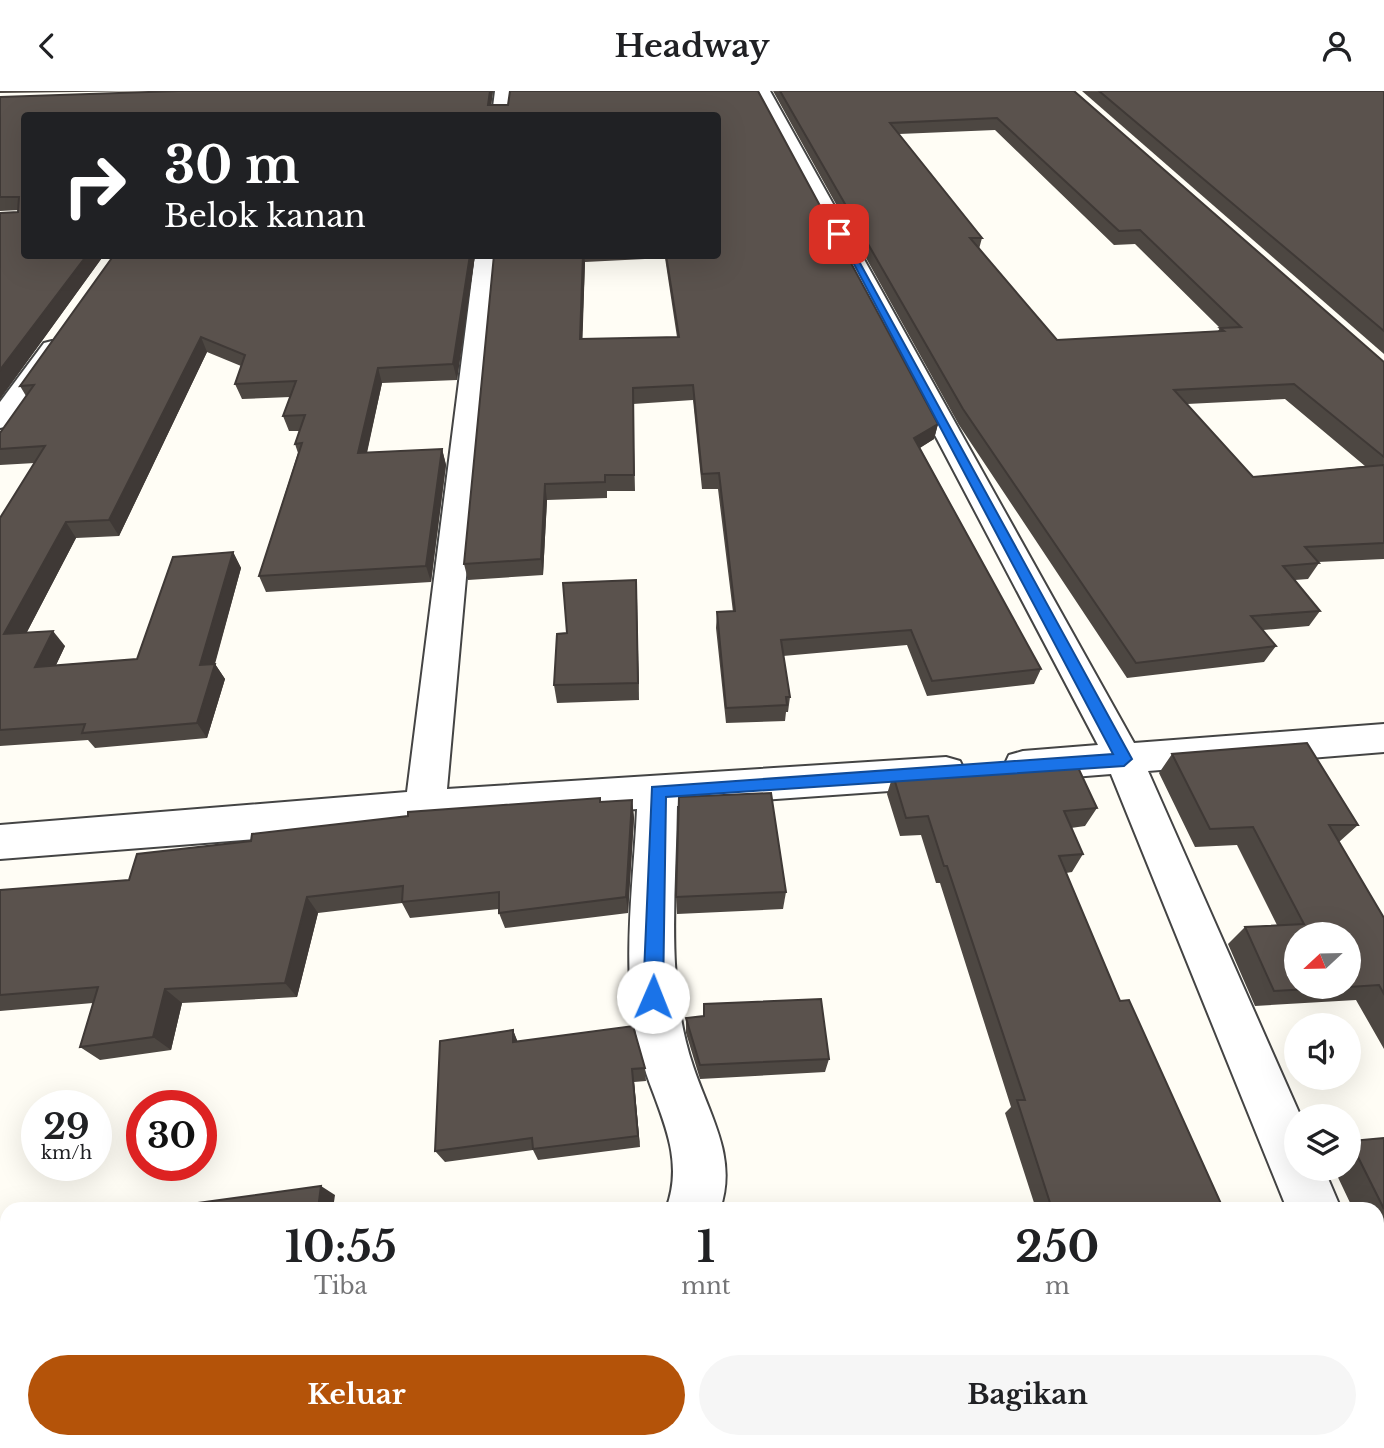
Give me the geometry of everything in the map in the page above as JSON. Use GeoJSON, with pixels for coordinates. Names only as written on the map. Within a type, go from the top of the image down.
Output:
{"type":"FeatureCollection","features":[{"type":"Feature","properties":{"kind":"street"},"geometry":{"type":"LineString","coordinates":[[500,112],[503,91]]}},
{"type":"Feature","properties":{"kind":"street"},"geometry":{"type":"LineString","coordinates":[[762,91],[1124,759],[1284,1138]]}},
{"type":"Feature","properties":{"kind":"street"},"geometry":{"type":"LineString","coordinates":[[425,807],[485,259]]}},
{"type":"Feature","properties":{"kind":"street"},"geometry":{"type":"LineString","coordinates":[[1,417],[65,330]]}},
{"type":"Feature","properties":{"kind":"street"},"geometry":{"type":"LineString","coordinates":[[0,842],[425,807],[1124,759],[1384,738]]}},
{"type":"Feature","properties":{"kind":"street"},"geometry":{"type":"LineString","coordinates":[[658,792],[653,997],[664,1054],[684,1103],[700,1156],[697,1202]]}},
{"type":"Feature","properties":{"kind":"street"},"geometry":{"type":"LineString","coordinates":[[1302,1181],[1311,1202]]}},
{"type":"Feature","properties":{"kind":"building"},"geometry":{"type":"Polygon","coordinates":[[[178,91],[490,91],[488,105],[508,105],[510,91],[758,91],[938,424],[914,438],[1041,669],[932,681],[911,630],[781,640],[790,697],[786,697],[787,705],[726,708],[717,612],[735,611],[719,473],[702,474],[693,385],[633,388],[634,475],[605,475],[605,482],[545,484],[541,559],[464,564],[494,259],[583,259],[580,339],[679,337],[667,259],[721,259],[721,112],[21,112],[21,259],[84,259],[0,370],[0,213],[18,212],[19,197],[0,197],[0,97],[178,91]]]}},
{"type":"Feature","properties":{"kind":"building"},"geometry":{"type":"Polygon","coordinates":[[[780,91],[1074,91],[1384,362],[1384,457],[1294,384],[1174,390],[1253,477],[1384,465],[1384,543],[1305,547],[1319,563],[1283,566],[1320,611],[1251,616],[1276,646],[1136,663],[963,409],[780,91]],[[997,118],[890,123],[982,238],[970,238],[1057,340],[1224,331],[1220,328],[1241,327],[1140,230],[1119,231],[997,118]]]}},
{"type":"Feature","properties":{"kind":"building"},"geometry":{"type":"Polygon","coordinates":[[[1099,91],[1384,91],[1384,331],[1099,91]]]}},
{"type":"Feature","properties":{"kind":"building"},"geometry":{"type":"Polygon","coordinates":[[[111,259],[469,259],[453,364],[378,368],[358,453],[442,449],[426,566],[259,576],[302,443],[295,444],[305,415],[283,416],[296,381],[235,384],[245,355],[201,337],[109,520],[66,522],[4,634],[53,631],[35,667],[137,659],[173,557],[233,552],[200,665],[215,664],[197,723],[82,733],[85,724],[0,730],[0,518],[45,446],[0,449],[0,433],[34,385],[20,386],[111,259]]]}},
{"type":"Feature","properties":{"kind":"building"},"geometry":{"type":"Polygon","coordinates":[[[636,580],[638,683],[554,685],[557,634],[567,633],[563,583],[636,580]]]}},
{"type":"Feature","properties":{"kind":"building"},"geometry":{"type":"Polygon","coordinates":[[[1307,743],[1358,825],[1329,825],[1384,918],[1384,994],[1379,985],[1362,986],[1362,922],[1303,922],[1253,827],[1210,829],[1172,754],[1307,743]]]}},
{"type":"Feature","properties":{"kind":"building"},"geometry":{"type":"Polygon","coordinates":[[[1075,761],[1097,808],[1064,811],[1083,854],[1059,856],[1120,1001],[1129,1000],[1220,1202],[1050,1202],[1017,1100],[1025,1100],[947,866],[944,866],[928,816],[906,818],[893,775],[1075,761]]]}},
{"type":"Feature","properties":{"kind":"building"},"geometry":{"type":"Polygon","coordinates":[[[771,793],[786,892],[676,897],[679,797],[771,793]]]}},
{"type":"Feature","properties":{"kind":"building"},"geometry":{"type":"Polygon","coordinates":[[[600,798],[600,802],[632,800],[626,897],[499,913],[499,892],[402,902],[403,886],[307,897],[285,983],[165,989],[153,1037],[80,1047],[98,987],[0,995],[0,890],[129,880],[137,854],[251,841],[252,834],[408,816],[408,812],[600,798]]]}},
{"type":"Feature","properties":{"kind":"building"},"geometry":{"type":"Polygon","coordinates":[[[1284,925],[1284,990],[1274,991],[1245,927],[1284,925]]]}},
{"type":"Feature","properties":{"kind":"building"},"geometry":{"type":"Polygon","coordinates":[[[821,999],[829,1059],[700,1065],[686,1018],[704,1016],[704,1004],[821,999]]]}},
{"type":"Feature","properties":{"kind":"building"},"geometry":{"type":"Polygon","coordinates":[[[633,1026],[645,1068],[632,1069],[638,1136],[533,1149],[532,1138],[435,1151],[440,1041],[513,1030],[513,1042],[633,1026]]]}},
{"type":"Feature","properties":{"kind":"building"},"geometry":{"type":"Polygon","coordinates":[[[1384,1138],[1384,1202],[1380,1202],[1361,1163],[1361,1140],[1384,1138]]]}},
{"type":"Feature","properties":{"kind":"building"},"geometry":{"type":"Polygon","coordinates":[[[321,1186],[319,1202],[205,1202],[321,1186]]]}},
{"type":"Feature","properties":{"kind":"route"},"geometry":{"type":"LineString","coordinates":[[653,997],[658,792],[1124,759],[839,234]]}}]}
